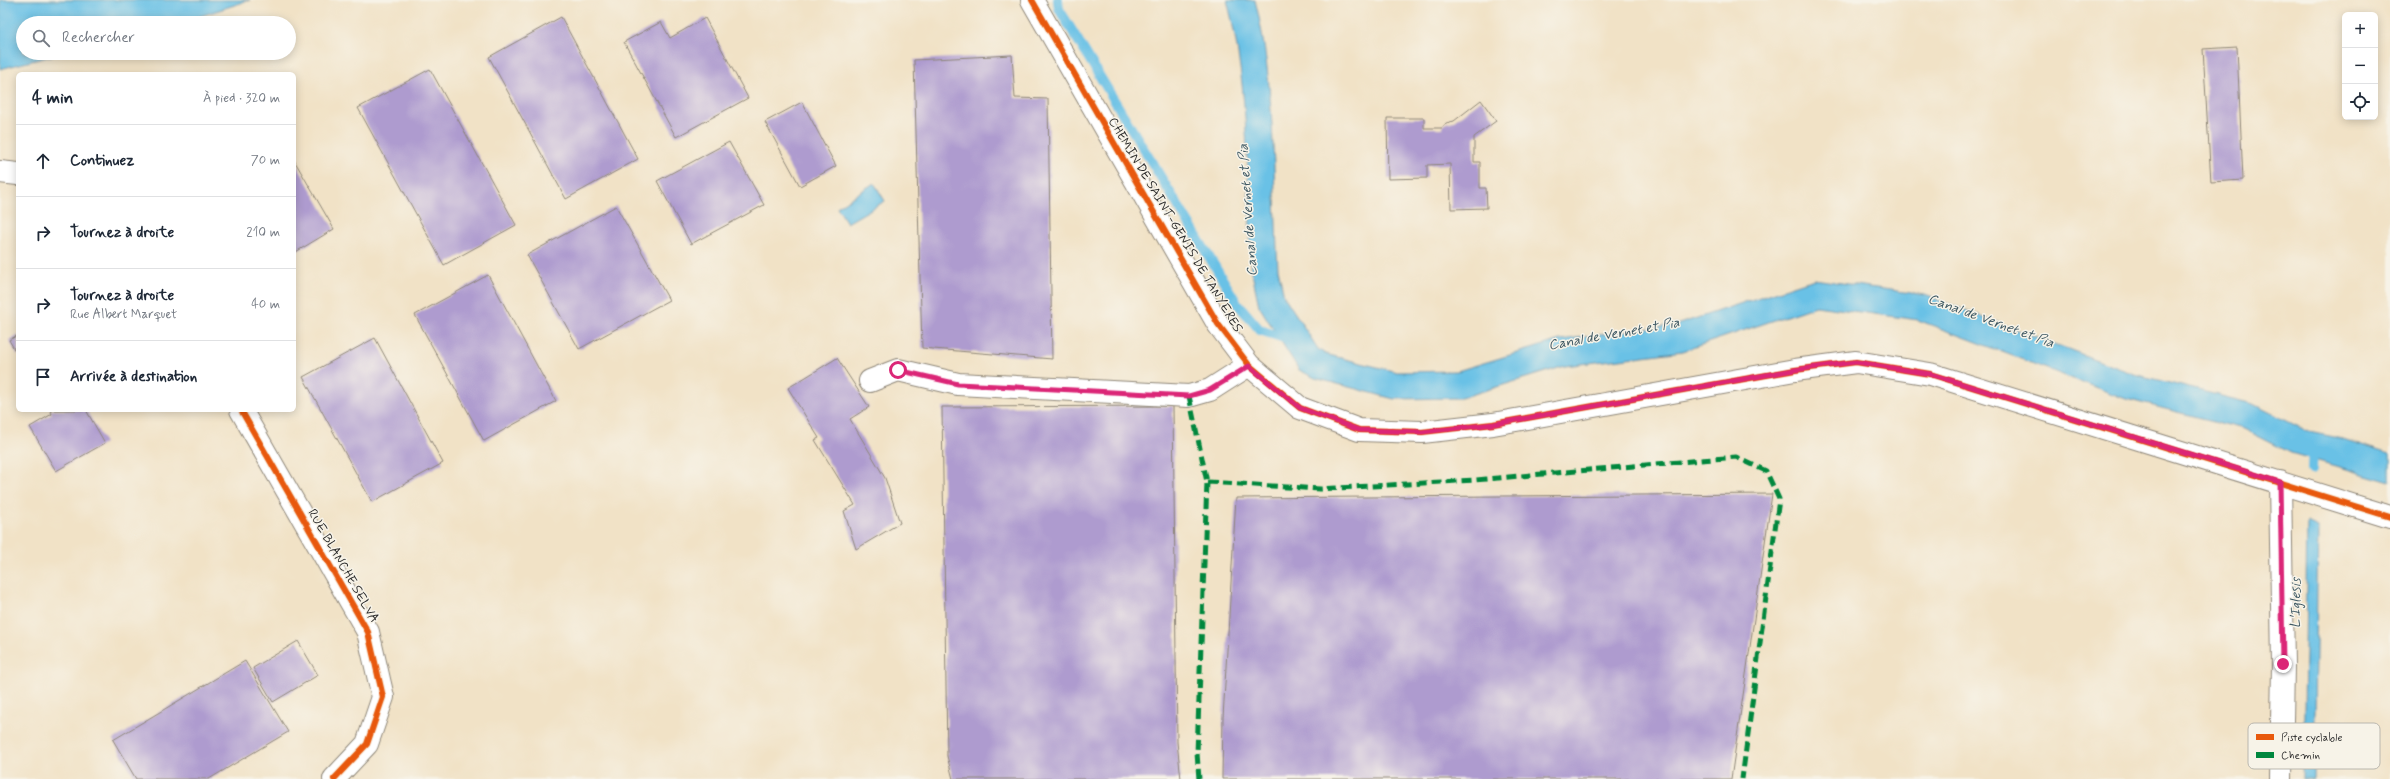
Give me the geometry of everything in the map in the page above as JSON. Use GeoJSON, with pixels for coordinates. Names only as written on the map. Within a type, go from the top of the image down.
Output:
{"type":"FeatureCollection","features":[{"type":"Feature","properties":{"kind":"street","name":"CHEMIN DE SAINT-GENIS DE TANYERES"},"geometry":{"type":"LineString","coordinates":[[1032,0],[1218,324],[1249,366],[1300,408],[1359,430],[1422,432],[1494,424],[1794,370],[1856,362],[1930,374],[2390,517]]}},
{"type":"Feature","properties":{"kind":"street"},"geometry":{"type":"LineString","coordinates":[[0,172],[16,174]]}},
{"type":"Feature","properties":{"kind":"street"},"geometry":{"type":"LineString","coordinates":[[870,381],[898,370],[958,384],[1189,396],[1210,390],[1249,366]]}},
{"type":"Feature","properties":{"kind":"street","name":"RUE BLANCHE SELVA"},"geometry":{"type":"LineString","coordinates":[[241,412],[368,632],[383,697],[367,744],[334,779]]}},
{"type":"Feature","properties":{"kind":"street"},"geometry":{"type":"LineString","coordinates":[[2280,482],[2283,664],[2282,723]]}},
{"type":"Feature","properties":{"kind":"street"},"geometry":{"type":"LineString","coordinates":[[2281,769],[2281,779]]}},
{"type":"Feature","properties":{"kind":"water"},"geometry":{"type":"Polygon","coordinates":[[[0,0],[250,0],[201,16],[16,16],[16,60],[35,60],[0,69],[0,0]]]}},
{"type":"Feature","properties":{"kind":"water","name":"Canal de Vernet et Pia"},"geometry":{"type":"Polygon","coordinates":[[[1227,0],[1255,0],[1267,65],[1270,99],[1278,269],[1284,296],[1318,349],[1325,354],[1397,372],[1457,371],[1560,340],[1676,325],[1814,279],[1925,295],[2134,374],[2253,404],[2309,432],[2343,439],[2390,454],[2390,482],[2291,453],[2244,429],[2126,399],[1918,320],[1816,306],[1683,351],[1565,366],[1461,398],[1394,399],[1315,378],[1299,370],[1259,306],[1252,273],[1244,101],[1240,67],[1227,0]]]}},
{"type":"Feature","properties":{"kind":"water"},"geometry":{"type":"Polygon","coordinates":[[[874,183],[885,201],[847,223],[837,207],[874,183]]]}},
{"type":"Feature","properties":{"kind":"water"},"geometry":{"type":"Polygon","coordinates":[[[2307,522],[2318,527],[2315,723],[2304,723],[2307,522]]]}},
{"type":"Feature","properties":{"kind":"water"},"geometry":{"type":"Polygon","coordinates":[[[2303,769],[2314,769],[2314,779],[2303,779],[2303,769]]]}},
{"type":"Feature","properties":{"kind":"building"},"geometry":{"type":"Polygon","coordinates":[[[561,17],[638,159],[566,199],[489,57],[561,17]]]}},
{"type":"Feature","properties":{"kind":"building"},"geometry":{"type":"Polygon","coordinates":[[[705,18],[748,98],[676,137],[624,42],[661,22],[670,38],[705,18]]]}},
{"type":"Feature","properties":{"kind":"building"},"geometry":{"type":"Polygon","coordinates":[[[2237,47],[2243,180],[2211,182],[2203,49],[2237,47]]]}},
{"type":"Feature","properties":{"kind":"building"},"geometry":{"type":"Polygon","coordinates":[[[1012,55],[1015,98],[1048,99],[1052,359],[922,348],[914,60],[1012,55]]]}},
{"type":"Feature","properties":{"kind":"building"},"geometry":{"type":"Polygon","coordinates":[[[430,69],[516,225],[444,265],[358,108],[430,69]]]}},
{"type":"Feature","properties":{"kind":"building"},"geometry":{"type":"Polygon","coordinates":[[[1481,100],[1496,121],[1474,137],[1474,162],[1480,162],[1480,188],[1486,188],[1487,208],[1451,209],[1450,164],[1427,165],[1427,178],[1388,179],[1387,118],[1424,118],[1424,128],[1442,128],[1446,123],[1454,121],[1481,100]]]}},
{"type":"Feature","properties":{"kind":"building"},"geometry":{"type":"Polygon","coordinates":[[[802,102],[836,166],[800,186],[765,122],[802,102]]]}},
{"type":"Feature","properties":{"kind":"building"},"geometry":{"type":"Polygon","coordinates":[[[729,142],[764,205],[691,244],[657,181],[729,142]]]}},
{"type":"Feature","properties":{"kind":"building"},"geometry":{"type":"Polygon","coordinates":[[[296,163],[334,229],[296,252],[296,163]]]}},
{"type":"Feature","properties":{"kind":"building"},"geometry":{"type":"Polygon","coordinates":[[[616,206],[669,300],[579,349],[527,255],[616,206]]]}},
{"type":"Feature","properties":{"kind":"building"},"geometry":{"type":"Polygon","coordinates":[[[488,275],[556,401],[484,441],[415,315],[488,275]]]}},
{"type":"Feature","properties":{"kind":"building"},"geometry":{"type":"Polygon","coordinates":[[[16,336],[16,352],[9,340],[16,336]]]}},
{"type":"Feature","properties":{"kind":"building"},"geometry":{"type":"Polygon","coordinates":[[[375,338],[443,463],[372,502],[303,377],[375,338]]]}},
{"type":"Feature","properties":{"kind":"building"},"geometry":{"type":"Polygon","coordinates":[[[837,358],[869,407],[850,419],[885,478],[900,523],[856,549],[844,511],[855,505],[815,440],[819,438],[788,388],[837,358]]]}},
{"type":"Feature","properties":{"kind":"building"},"geometry":{"type":"Polygon","coordinates":[[[1173,406],[1177,742],[1181,779],[953,779],[947,756],[942,407],[1173,406]]]}},
{"type":"Feature","properties":{"kind":"building"},"geometry":{"type":"Polygon","coordinates":[[[51,412],[87,412],[105,443],[56,471],[30,427],[52,414],[51,412]]]}},
{"type":"Feature","properties":{"kind":"building"},"geometry":{"type":"Polygon","coordinates":[[[1772,494],[1731,779],[1222,779],[1223,718],[1236,498],[1772,494]]]}},
{"type":"Feature","properties":{"kind":"building"},"geometry":{"type":"Polygon","coordinates":[[[298,641],[318,675],[273,702],[253,668],[298,641]]]}},
{"type":"Feature","properties":{"kind":"building"},"geometry":{"type":"Polygon","coordinates":[[[245,661],[288,732],[209,779],[136,779],[113,740],[245,661]]]}},
{"type":"Feature","properties":{"kind":"waterway"},"geometry":{"type":"LineString","coordinates":[[1058,0],[1059,9],[1237,303],[1260,330],[1290,340]]}},
{"type":"Feature","properties":{"kind":"waterway","name":"L'Iglesis"},"geometry":{"type":"LineString","coordinates":[[2312,470],[2313,447]]}},
{"type":"Feature","properties":{"kind":"marked path"},"geometry":{"type":"LineString","coordinates":[[1189,396],[1207,482],[1197,753],[1199,779]]}},
{"type":"Feature","properties":{"kind":"marked path"},"geometry":{"type":"LineString","coordinates":[[1207,482],[1320,489],[1475,480],[1736,457],[1766,471],[1779,499],[1742,779]]}},
{"type":"Feature","properties":{"kind":"cycle path"},"geometry":{"type":"LineString","coordinates":[[1032,0],[1218,324],[1249,365],[1300,408],[1359,430],[1422,432],[1493,424],[1795,370],[1856,362],[1930,374],[2390,517]]}},
{"type":"Feature","properties":{"kind":"cycle path"},"geometry":{"type":"LineString","coordinates":[[242,412],[368,632],[383,697],[367,744],[334,779]]}},
{"type":"Feature","properties":{"kind":"route"},"geometry":{"type":"LineString","coordinates":[[898,370],[958,384],[1189,396],[1210,390],[1249,366],[1300,408],[1359,430],[1422,432],[1494,424],[1794,370],[1856,362],[1930,374],[2280,482],[2283,664]]}}]}
